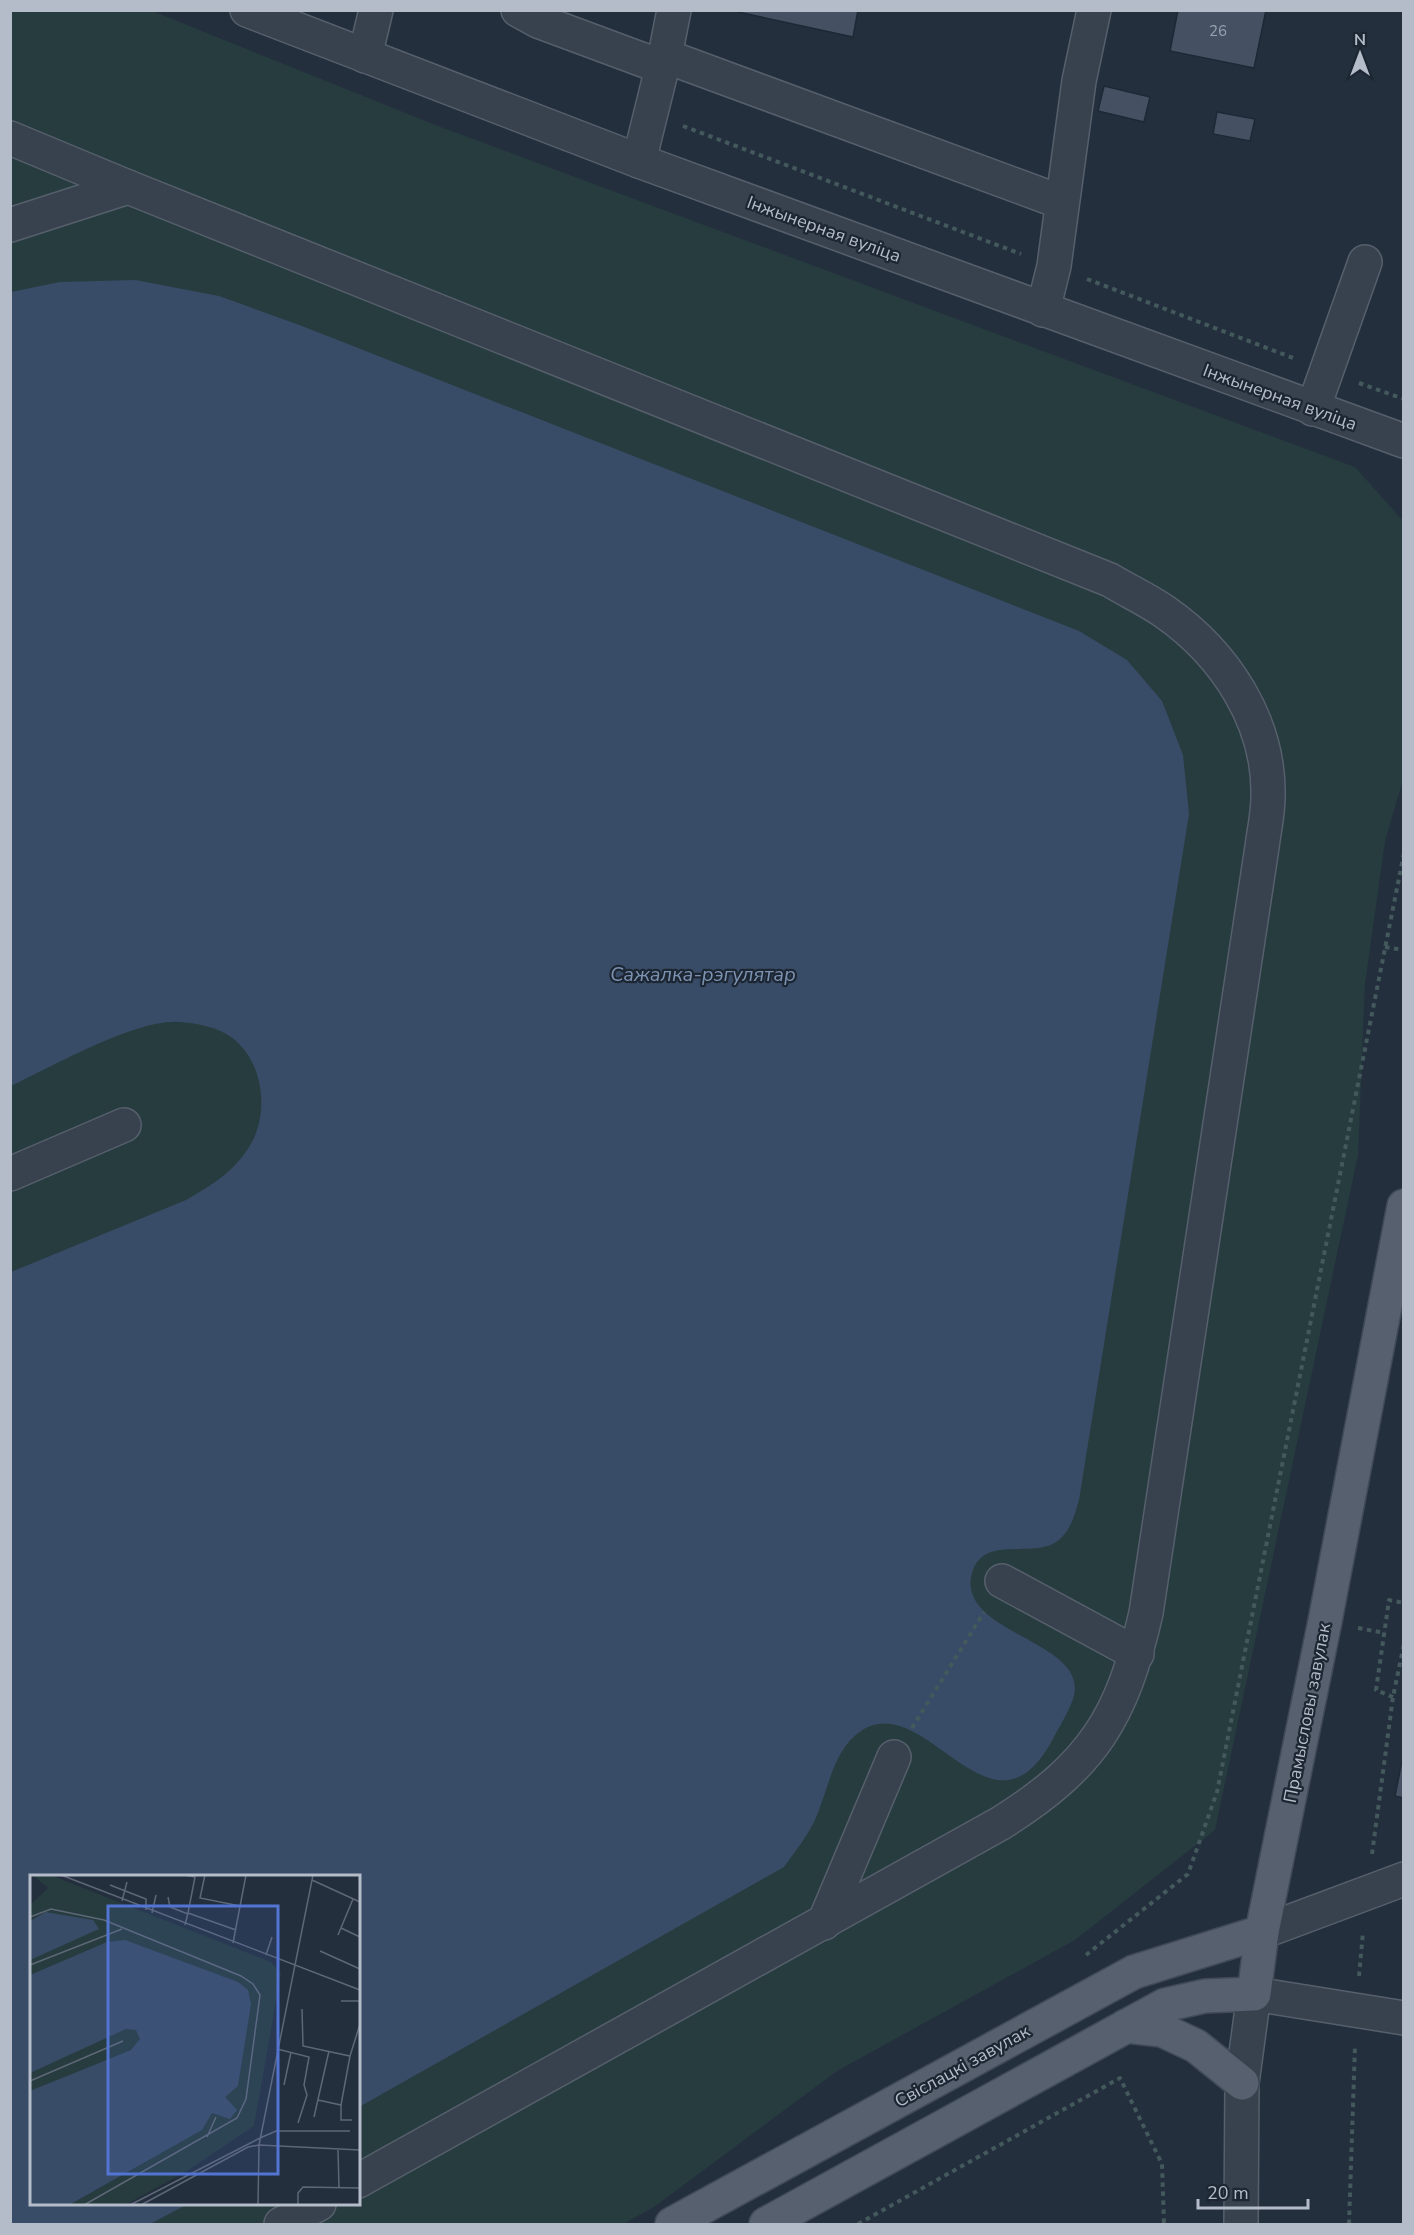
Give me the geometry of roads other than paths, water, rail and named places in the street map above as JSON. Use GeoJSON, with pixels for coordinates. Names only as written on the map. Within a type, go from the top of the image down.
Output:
{"type":"FeatureCollection","features":[{"type":"Feature","properties":{"kind":"main road","name":"Прамысловы завулак"},"geometry":{"type":"LineString","coordinates":[[1254,1994],[1262,1932],[1325,1621],[1404,1206]]}},
{"type":"Feature","properties":{"kind":"main road","name":"Свіслацкі завулак"},"geometry":{"type":"LineString","coordinates":[[672,2224],[1134,1972],[1262,1932]]}},
{"type":"Feature","properties":{"kind":"main road"},"geometry":{"type":"LineString","coordinates":[[766,2224],[1165,2005],[1205,1996],[1254,1994]]}},
{"type":"Feature","properties":{"kind":"main road"},"geometry":{"type":"LineString","coordinates":[[1126,2026],[1162,2030],[1196,2046],[1242,2083]]}},
{"type":"Feature","properties":{"kind":"street","name":"Інжынерная вуліца"},"geometry":{"type":"LineString","coordinates":[[247,10],[314,23],[365,56],[639,161],[1404,441]]}},
{"type":"Feature","properties":{"kind":"street"},"geometry":{"type":"LineString","coordinates":[[365,56],[376,10]]}},
{"type":"Feature","properties":{"kind":"street"},"geometry":{"type":"LineString","coordinates":[[639,161],[674,10]]}},
{"type":"Feature","properties":{"kind":"street"},"geometry":{"type":"LineString","coordinates":[[1043,310],[1054,266],[1079,81],[1094,10]]}},
{"type":"Feature","properties":{"kind":"street"},"geometry":{"type":"LineString","coordinates":[[530,14],[1061,202]]}},
{"type":"Feature","properties":{"kind":"street"},"geometry":{"type":"LineString","coordinates":[[10,138],[1110,580],[1165,612],[1208,648],[1242,692],[1261,744],[1268,796],[1266,816],[1146,1613],[1137,1654],[1122,1694],[1102,1732],[1075,1768],[1041,1798],[824,1923],[360,2180]]}},
{"type":"Feature","properties":{"kind":"street"},"geometry":{"type":"LineString","coordinates":[[10,225],[128,187]]}},
{"type":"Feature","properties":{"kind":"street"},"geometry":{"type":"LineString","coordinates":[[1313,409],[1365,261]]}},
{"type":"Feature","properties":{"kind":"street"},"geometry":{"type":"LineString","coordinates":[[10,1174],[124,1125]]}},
{"type":"Feature","properties":{"kind":"street"},"geometry":{"type":"LineString","coordinates":[[1002,1581],[1137,1654]]}},
{"type":"Feature","properties":{"kind":"street"},"geometry":{"type":"LineString","coordinates":[[824,1923],[894,1756]]}},
{"type":"Feature","properties":{"kind":"street"},"geometry":{"type":"LineString","coordinates":[[1262,1932],[1404,1879]]}},
{"type":"Feature","properties":{"kind":"street"},"geometry":{"type":"LineString","coordinates":[[1254,1994],[1404,2018]]}},
{"type":"Feature","properties":{"kind":"street","name":"Прамысловы завулак"},"geometry":{"type":"LineString","coordinates":[[1241,2224],[1242,2083],[1254,1994]]}},
{"type":"Feature","properties":{"kind":"street"},"geometry":{"type":"LineString","coordinates":[[281,2224],[317,2205]]}},
{"type":"Feature","properties":{"kind":"water","name":"Сажалка-рэгулятар"},"geometry":{"type":"Polygon","coordinates":[[[135,280],[219,296],[302,326],[1079,631],[1127,660],[1162,701],[1183,755],[1189,814],[1079,1500],[1068,1529],[1052,1544],[1040,1548],[1000,1550],[988,1553],[978,1560],[972,1573],[972,1594],[983,1611],[1001,1625],[1063,1663],[1073,1679],[1073,1699],[1069,1708],[1055,1735],[1032,1768],[1008,1780],[984,1776],[910,1730],[886,1724],[861,1731],[843,1749],[814,1822],[784,1867],[360,2106],[360,1875],[30,1875],[30,2205],[186,2205],[150,2224],[11,2224],[11,1272],[186,1200],[206,1188],[233,1168],[247,1150],[258,1127],[261,1099],[256,1071],[242,1046],[231,1037],[206,1026],[179,1022],[161,1023],[117,1036],[11,1086],[11,292],[60,282],[135,280]]]}}]}
